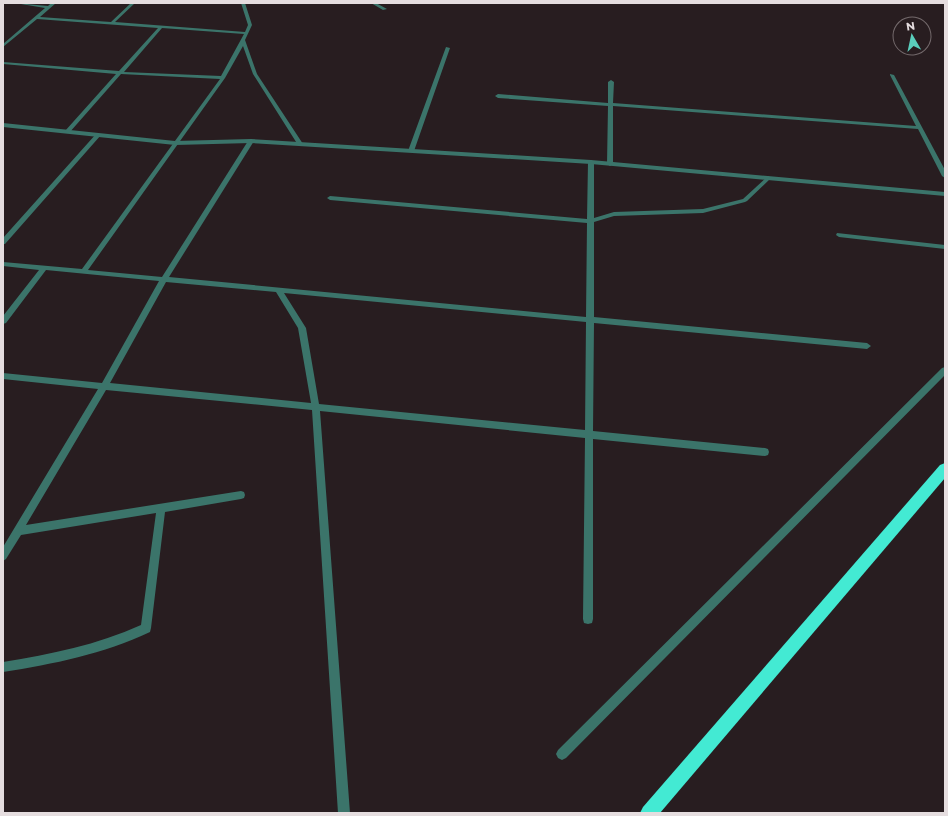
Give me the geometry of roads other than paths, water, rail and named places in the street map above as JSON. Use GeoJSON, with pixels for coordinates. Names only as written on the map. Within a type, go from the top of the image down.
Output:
{"type":"FeatureCollection","features":[{"type":"Feature","properties":{"kind":"highway"},"geometry":{"type":"LineString","coordinates":[[649,813],[945,469]]}},
{"type":"Feature","properties":{"kind":"street"},"geometry":{"type":"LineString","coordinates":[[17,3],[48,8]]}},
{"type":"Feature","properties":{"kind":"street"},"geometry":{"type":"LineString","coordinates":[[3,46],[54,3]]}},
{"type":"Feature","properties":{"kind":"street"},"geometry":{"type":"LineString","coordinates":[[112,23],[133,3]]}},
{"type":"Feature","properties":{"kind":"street"},"geometry":{"type":"LineString","coordinates":[[83,272],[175,142],[223,78],[247,33],[250,24],[243,3]]}},
{"type":"Feature","properties":{"kind":"street"},"geometry":{"type":"LineString","coordinates":[[373,3],[385,9]]}},
{"type":"Feature","properties":{"kind":"street"},"geometry":{"type":"LineString","coordinates":[[37,18],[247,33]]}},
{"type":"Feature","properties":{"kind":"street"},"geometry":{"type":"LineString","coordinates":[[68,132],[161,27]]}},
{"type":"Feature","properties":{"kind":"street"},"geometry":{"type":"LineString","coordinates":[[243,40],[255,74],[300,144]]}},
{"type":"Feature","properties":{"kind":"street"},"geometry":{"type":"LineString","coordinates":[[411,151],[448,48]]}},
{"type":"Feature","properties":{"kind":"street"},"geometry":{"type":"LineString","coordinates":[[3,63],[223,78]]}},
{"type":"Feature","properties":{"kind":"street"},"geometry":{"type":"LineString","coordinates":[[892,75],[945,176]]}},
{"type":"Feature","properties":{"kind":"street"},"geometry":{"type":"LineString","coordinates":[[610,164],[611,82]]}},
{"type":"Feature","properties":{"kind":"street"},"geometry":{"type":"LineString","coordinates":[[498,96],[920,128]]}},
{"type":"Feature","properties":{"kind":"street"},"geometry":{"type":"LineString","coordinates":[[3,125],[175,142],[251,141],[592,162],[945,194]]}},
{"type":"Feature","properties":{"kind":"street"},"geometry":{"type":"LineString","coordinates":[[3,242],[98,135]]}},
{"type":"Feature","properties":{"kind":"street"},"geometry":{"type":"LineString","coordinates":[[3,556],[104,386],[164,279],[251,141]]}},
{"type":"Feature","properties":{"kind":"street"},"geometry":{"type":"LineString","coordinates":[[588,619],[592,162]]}},
{"type":"Feature","properties":{"kind":"street"},"geometry":{"type":"LineString","coordinates":[[330,198],[591,221],[614,214],[703,210],[745,200],[768,178]]}},
{"type":"Feature","properties":{"kind":"street"},"geometry":{"type":"LineString","coordinates":[[839,235],[945,247]]}},
{"type":"Feature","properties":{"kind":"street"},"geometry":{"type":"LineString","coordinates":[[3,264],[867,346]]}},
{"type":"Feature","properties":{"kind":"street"},"geometry":{"type":"LineString","coordinates":[[3,321],[44,268]]}},
{"type":"Feature","properties":{"kind":"street"},"geometry":{"type":"LineString","coordinates":[[278,290],[302,328],[316,408],[344,813]]}},
{"type":"Feature","properties":{"kind":"street"},"geometry":{"type":"LineString","coordinates":[[562,754],[945,370]]}},
{"type":"Feature","properties":{"kind":"street"},"geometry":{"type":"LineString","coordinates":[[3,376],[765,452]]}},
{"type":"Feature","properties":{"kind":"street"},"geometry":{"type":"LineString","coordinates":[[18,531],[242,495]]}},
{"type":"Feature","properties":{"kind":"street"},"geometry":{"type":"LineString","coordinates":[[3,667],[63,658],[125,638],[146,628],[161,508]]}}]}
